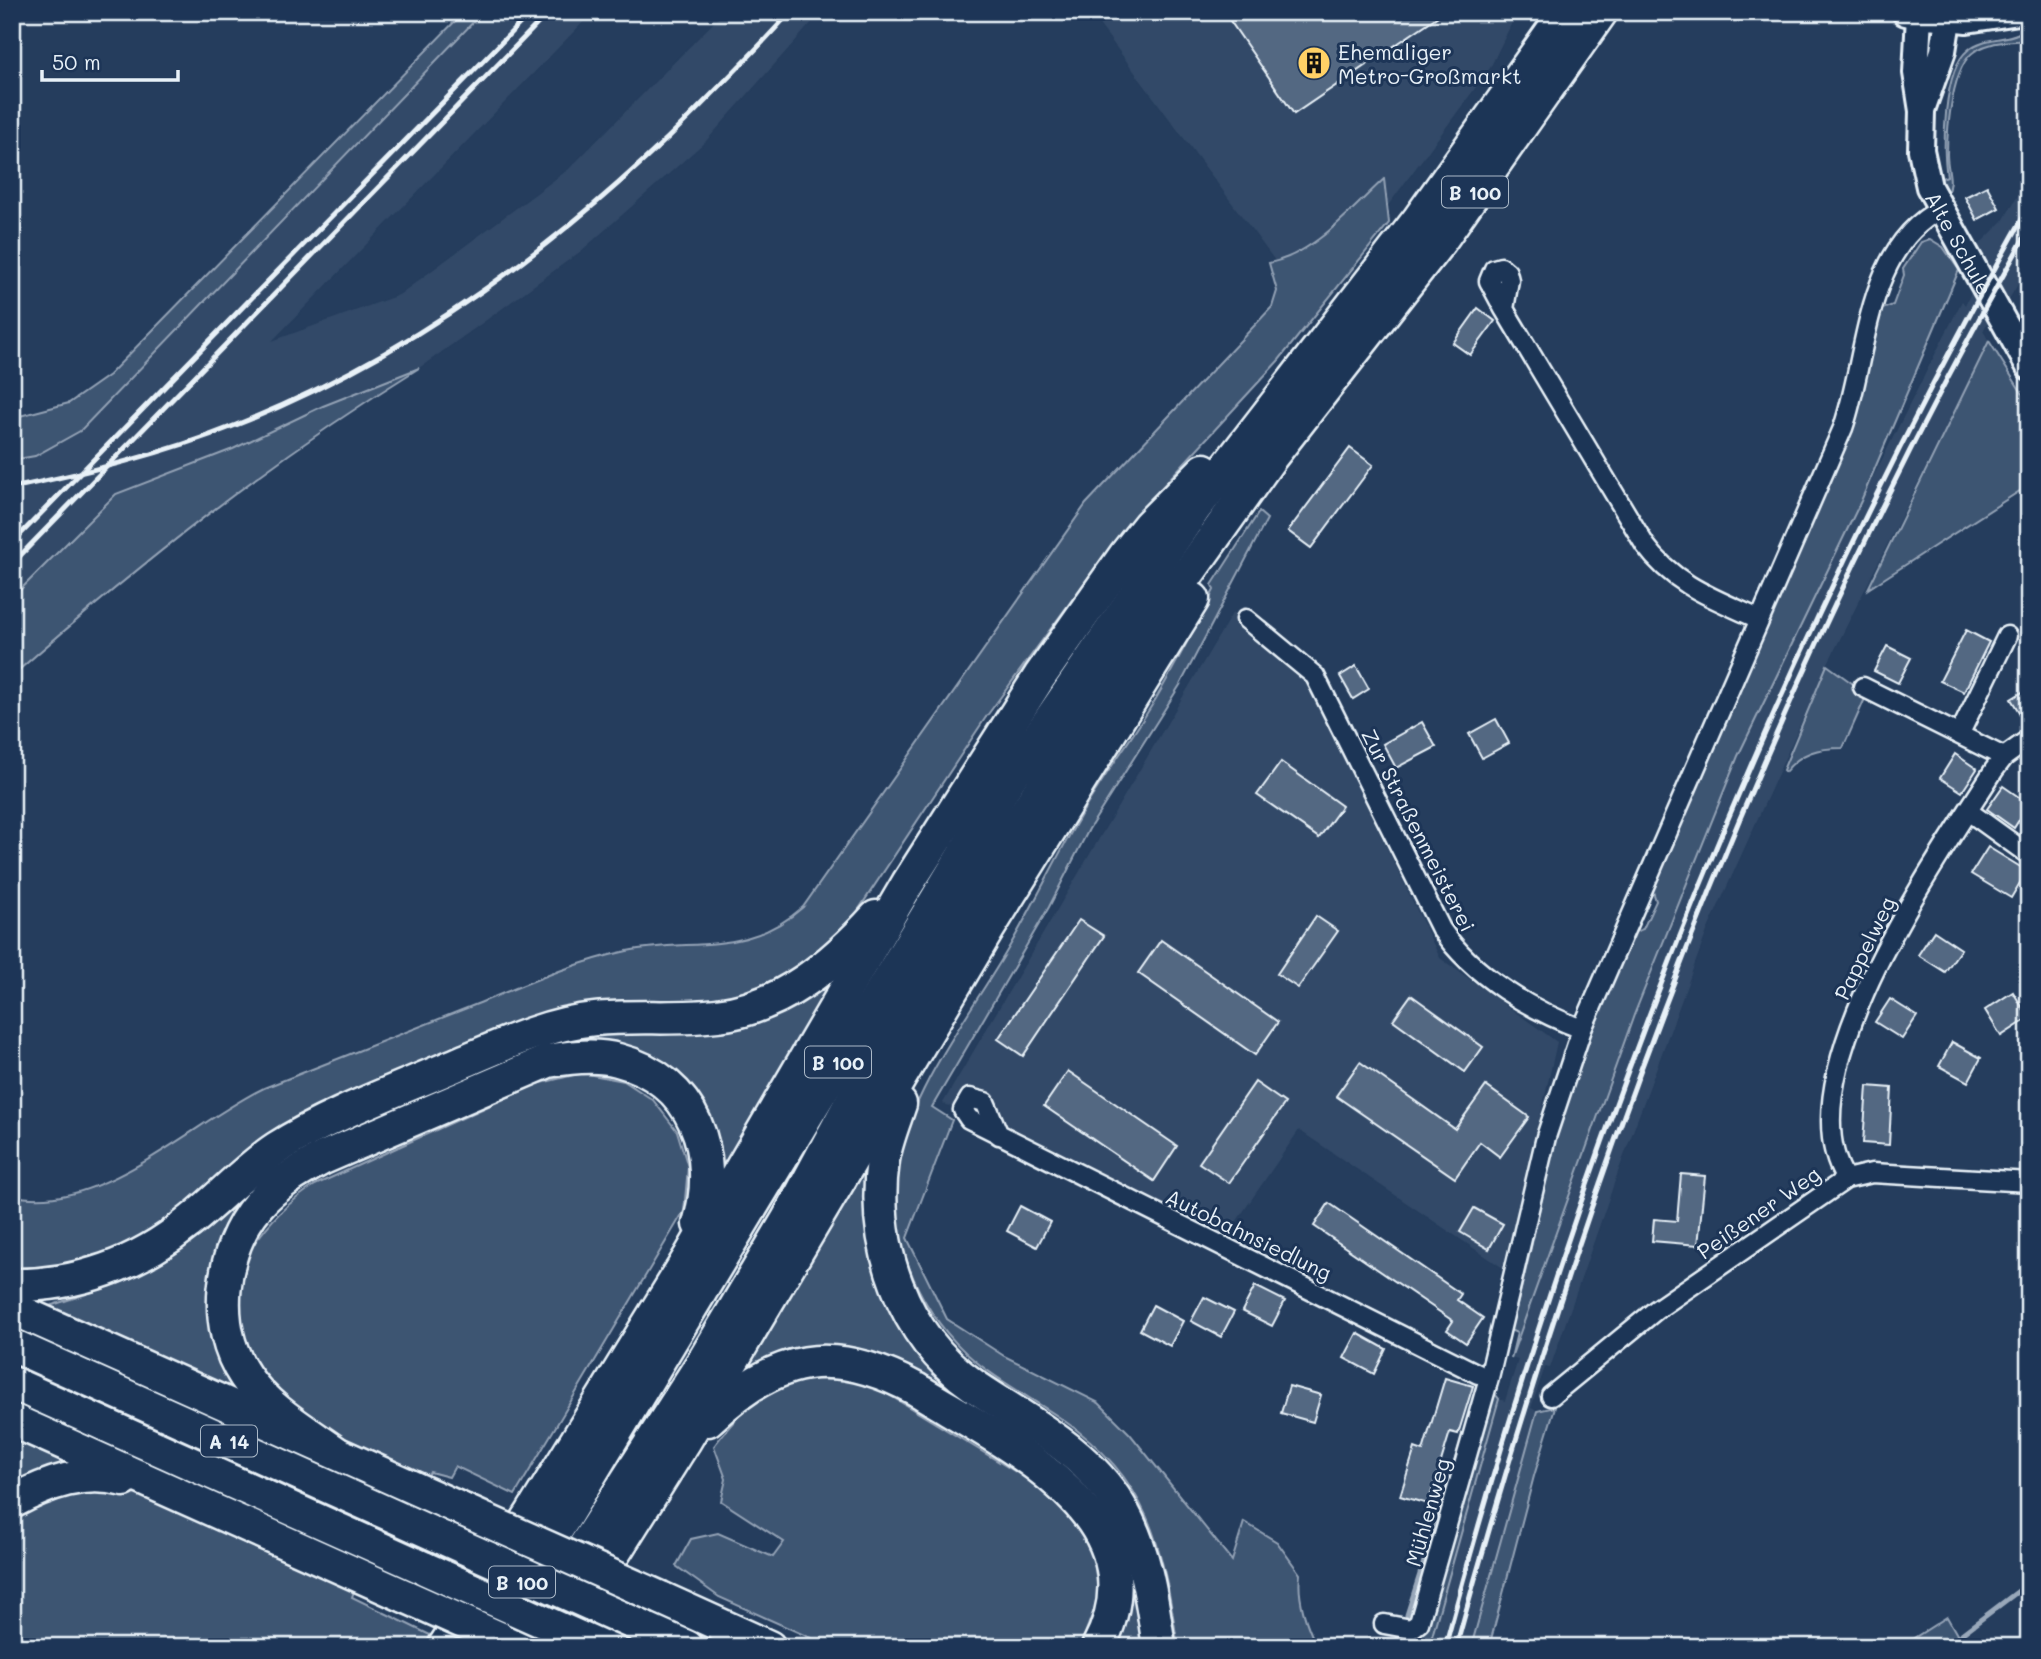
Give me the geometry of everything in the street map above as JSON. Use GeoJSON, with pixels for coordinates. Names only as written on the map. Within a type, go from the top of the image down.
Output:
{"type":"FeatureCollection","features":[{"type":"Feature","properties":{"kind":"highway","name":"B 100"},"geometry":{"type":"LineString","coordinates":[[481,1647],[571,1506],[1008,781],[1151,571],[1281,396],[1419,219],[1566,12]]}},
{"type":"Feature","properties":{"kind":"highway","name":"B 100"},"geometry":{"type":"LineString","coordinates":[[519,1647],[703,1362],[787,1221],[868,1070],[1036,795],[1116,674],[1271,457],[1440,241],[1601,12]]}},
{"type":"Feature","properties":{"kind":"highway"},"geometry":{"type":"LineString","coordinates":[[1578,46],[1612,12]]}},
{"type":"Feature","properties":{"kind":"highway"},"geometry":{"type":"LineString","coordinates":[[444,1647],[532,1513],[689,1258],[908,883],[1040,676],[1149,525],[1281,396]]}},
{"type":"Feature","properties":{"kind":"highway"},"geometry":{"type":"LineString","coordinates":[[555,1647],[684,1442],[988,929],[1237,528],[1271,457]]}},
{"type":"Feature","properties":{"kind":"highway"},"geometry":{"type":"LineString","coordinates":[[12,1285],[37,1286],[89,1277],[138,1256],[188,1224],[278,1148],[437,1073],[522,1038],[593,1019],[719,1015],[769,1000],[798,985],[828,964],[908,883]]}},
{"type":"Feature","properties":{"kind":"highway"},"geometry":{"type":"LineString","coordinates":[[918,1049],[883,1158],[882,1217],[892,1272],[900,1295],[925,1337],[949,1364],[971,1383],[1077,1456],[1119,1504],[1140,1551],[1159,1647]]}},
{"type":"Feature","properties":{"kind":"highway"},"geometry":{"type":"LineString","coordinates":[[335,1452],[268,1403],[244,1376],[230,1340],[224,1303],[228,1265],[245,1223],[277,1186],[323,1158],[548,1061],[574,1057],[617,1059],[636,1066],[667,1085],[688,1108],[700,1130],[708,1174],[702,1216],[689,1258]]}},
{"type":"Feature","properties":{"kind":"highway"},"geometry":{"type":"LineString","coordinates":[[12,1308],[769,1647]]}},
{"type":"Feature","properties":{"kind":"highway","name":"A 14"},"geometry":{"type":"LineString","coordinates":[[12,1345],[687,1647]]}},
{"type":"Feature","properties":{"kind":"highway"},"geometry":{"type":"LineString","coordinates":[[684,1442],[745,1387],[782,1368],[828,1361],[850,1363],[894,1377],[1045,1470],[1087,1510],[1103,1539],[1113,1576],[1109,1620],[1098,1647]]}},
{"type":"Feature","properties":{"kind":"highway","name":"A 14"},"geometry":{"type":"LineString","coordinates":[[12,1383],[600,1647]]}},
{"type":"Feature","properties":{"kind":"highway"},"geometry":{"type":"LineString","coordinates":[[12,1420],[519,1647]]}},
{"type":"Feature","properties":{"kind":"highway"},"geometry":{"type":"LineString","coordinates":[[12,1502],[57,1481],[107,1475],[175,1493]]}},
{"type":"Feature","properties":{"kind":"street"},"geometry":{"type":"LineString","coordinates":[[1922,111],[1916,74],[1913,14],[1948,20],[1987,18],[2019,12]]}},
{"type":"Feature","properties":{"kind":"street"},"geometry":{"type":"LineString","coordinates":[[1922,111],[1944,51],[1948,20]]}},
{"type":"Feature","properties":{"kind":"street","name":"Alte Schule"},"geometry":{"type":"LineString","coordinates":[[1922,111],[1921,150],[1924,175],[2029,367]]}},
{"type":"Feature","properties":{"kind":"street"},"geometry":{"type":"LineString","coordinates":[[1484,1376],[1546,1137],[1582,1028],[1843,428],[1852,402],[1871,310],[1882,279],[1912,229],[1941,209]]}},
{"type":"Feature","properties":{"kind":"street"},"geometry":{"type":"LineString","coordinates":[[1504,309],[1658,564],[1692,589],[1759,619]]}},
{"type":"Feature","properties":{"kind":"street","name":"Zur Straßenmeisterei"},"geometry":{"type":"LineString","coordinates":[[1247,619],[1315,676],[1441,929],[1454,948],[1470,963],[1528,1004],[1582,1028]]}},
{"type":"Feature","properties":{"kind":"street"},"geometry":{"type":"LineString","coordinates":[[1960,733],[2007,636]]}},
{"type":"Feature","properties":{"kind":"street"},"geometry":{"type":"LineString","coordinates":[[1863,687],[1960,733],[2004,758]]}},
{"type":"Feature","properties":{"kind":"street","name":"Pappelweg"},"geometry":{"type":"LineString","coordinates":[[1846,1179],[1833,1153],[1832,1136],[1837,1075],[1845,1042],[1892,936],[1968,811],[2004,758],[2029,739]]}},
{"type":"Feature","properties":{"kind":"street"},"geometry":{"type":"LineString","coordinates":[[1968,811],[2029,855]]}},
{"type":"Feature","properties":{"kind":"street","name":"Autobahnsiedlung"},"geometry":{"type":"LineString","coordinates":[[999,1135],[1484,1376]]}},
{"type":"Feature","properties":{"kind":"street","name":"Peißener Weg"},"geometry":{"type":"LineString","coordinates":[[1551,1395],[1656,1310],[1846,1179],[1872,1173],[2029,1182]]}},
{"type":"Feature","properties":{"kind":"street","name":"Mühlenweg"},"geometry":{"type":"LineString","coordinates":[[1384,1625],[1411,1629],[1419,1623],[1484,1376]]}},
{"type":"Feature","properties":{"kind":"shaded area"},"geometry":{"type":"Polygon","coordinates":[[[464,12],[483,12],[80,431],[35,456],[12,460],[12,418],[69,403],[109,375],[464,12]]]}},
{"type":"Feature","properties":{"kind":"shaded area"},"geometry":{"type":"Polygon","coordinates":[[[483,12],[593,12],[272,341],[399,295],[569,169],[724,12],[821,12],[706,141],[581,251],[489,318],[419,368],[323,406],[233,449],[116,494],[12,598],[12,460],[35,456],[80,431],[483,12]]]}},
{"type":"Feature","properties":{"kind":"shaded area"},"geometry":{"type":"Polygon","coordinates":[[[1090,12],[1517,12],[1490,68],[1311,309],[1090,12]]]}},
{"type":"Feature","properties":{"kind":"shaded area"},"geometry":{"type":"Polygon","coordinates":[[[2019,33],[2029,33],[2029,41],[2001,42],[1981,48],[1967,58],[1961,69],[1952,98],[1948,129],[1950,180],[1946,196],[1939,179],[1947,176],[1946,110],[1953,74],[1960,60],[1974,46],[2019,33]]]}},
{"type":"Feature","properties":{"kind":"shaded area"},"geometry":{"type":"Polygon","coordinates":[[[2029,177],[2029,266],[2009,299],[2003,292],[1983,331],[1989,341],[1827,665],[1707,931],[1618,1172],[1550,1368],[1545,1367],[1531,1408],[1537,1411],[1471,1647],[1429,1647],[1499,1399],[1505,1401],[1518,1360],[1511,1358],[1634,1015],[1738,756],[1861,501],[1962,301],[1965,305],[1986,262],[1977,247],[2003,221],[2029,177]]]}},
{"type":"Feature","properties":{"kind":"shaded area"},"geometry":{"type":"Polygon","coordinates":[[[1384,179],[1389,223],[1279,360],[1127,525],[986,717],[849,924],[813,961],[764,989],[390,1085],[130,1252],[12,1278],[12,1195],[44,1198],[77,1192],[110,1180],[264,1088],[551,974],[627,951],[740,939],[782,923],[803,907],[1086,504],[1272,307],[1277,291],[1269,263],[1286,258],[1317,240],[1384,179]]]}},
{"type":"Feature","properties":{"kind":"shaded area"},"geometry":{"type":"Polygon","coordinates":[[[1930,239],[1943,247],[1959,270],[1861,501],[1738,756],[1634,1015],[1511,1358],[1517,1333],[1510,1330],[1564,1107],[1579,1063],[1632,933],[1643,929],[1656,901],[1652,888],[1854,417],[1880,310],[1893,305],[1904,275],[1903,269],[1921,242],[1930,239]]]}},
{"type":"Feature","properties":{"kind":"shaded area"},"geometry":{"type":"Polygon","coordinates":[[[1989,341],[2029,404],[2029,485],[1868,589],[1989,341]]]}},
{"type":"Feature","properties":{"kind":"shaded area"},"geometry":{"type":"Polygon","coordinates":[[[419,368],[312,438],[209,513],[12,676],[12,598],[116,494],[233,449],[323,406],[419,368]]]}},
{"type":"Feature","properties":{"kind":"shaded area"},"geometry":{"type":"Polygon","coordinates":[[[1259,512],[1267,519],[1180,685],[1089,829],[1049,907],[932,1107],[952,1120],[907,1238],[947,1319],[1004,1356],[1099,1403],[1130,1434],[1232,1561],[1244,1522],[1277,1542],[1300,1574],[1303,1612],[1317,1647],[1178,1647],[1157,1545],[1147,1517],[1132,1490],[1114,1465],[1090,1440],[988,1371],[948,1334],[932,1312],[908,1265],[897,1213],[896,1186],[906,1133],[916,1106],[943,1053],[1015,938],[1086,806],[1158,695],[1214,590],[1212,585],[1259,512]]]}},
{"type":"Feature","properties":{"kind":"shaded area"},"geometry":{"type":"Polygon","coordinates":[[[1233,612],[1300,668],[1440,958],[1557,1042],[1506,1270],[1299,1130],[1223,1241],[943,1103],[1233,612]]]}},
{"type":"Feature","properties":{"kind":"shaded area"},"geometry":{"type":"Polygon","coordinates":[[[1827,665],[1867,694],[1843,748],[1811,753],[1797,760],[1785,772],[1783,770],[1827,665]]]}},
{"type":"Feature","properties":{"kind":"shaded area"},"geometry":{"type":"Polygon","coordinates":[[[843,965],[716,1196],[713,1157],[614,1052],[334,1146],[230,1234],[250,1401],[40,1309],[120,1283],[179,1251],[252,1182],[315,1140],[499,1060],[574,1035],[681,1029],[843,965]]]}},
{"type":"Feature","properties":{"kind":"shaded area"},"geometry":{"type":"Polygon","coordinates":[[[582,1073],[624,1081],[653,1100],[677,1131],[688,1167],[684,1211],[515,1495],[455,1466],[449,1477],[430,1472],[427,1478],[330,1435],[292,1413],[236,1340],[241,1247],[251,1248],[280,1213],[315,1185],[537,1084],[582,1073]]]}},
{"type":"Feature","properties":{"kind":"shaded area"},"geometry":{"type":"Polygon","coordinates":[[[869,1155],[879,1276],[1062,1457],[1119,1527],[1149,1647],[1108,1647],[1111,1540],[876,1361],[737,1383],[869,1155]]]}},
{"type":"Feature","properties":{"kind":"shaded area"},"geometry":{"type":"Polygon","coordinates":[[[12,1357],[439,1548],[431,1560],[12,1372],[12,1357]]]}},
{"type":"Feature","properties":{"kind":"shaded area"},"geometry":{"type":"Polygon","coordinates":[[[803,1379],[846,1380],[879,1389],[1039,1486],[1065,1508],[1092,1549],[1099,1596],[1080,1647],[831,1647],[719,1597],[676,1566],[691,1539],[718,1533],[773,1557],[784,1542],[721,1501],[726,1479],[714,1446],[752,1404],[773,1391],[803,1379]]]}},
{"type":"Feature","properties":{"kind":"shaded area"},"geometry":{"type":"Polygon","coordinates":[[[1496,1395],[1499,1399],[1429,1647],[1394,1647],[1397,1637],[1417,1637],[1489,1399],[1496,1395]]]}},
{"type":"Feature","properties":{"kind":"shaded area"},"geometry":{"type":"Polygon","coordinates":[[[1555,1407],[1489,1647],[1471,1647],[1537,1411],[1555,1407]]]}},
{"type":"Feature","properties":{"kind":"shaded area"},"geometry":{"type":"Polygon","coordinates":[[[12,1432],[79,1462],[12,1494],[12,1432]]]}},
{"type":"Feature","properties":{"kind":"shaded area"},"geometry":{"type":"Polygon","coordinates":[[[65,1488],[127,1491],[148,1498],[354,1591],[352,1597],[434,1637],[427,1647],[12,1647],[12,1512],[65,1488]]]}},
{"type":"Feature","properties":{"kind":"shaded area"},"geometry":{"type":"Polygon","coordinates":[[[1947,1617],[1964,1647],[1900,1647],[1947,1617]]]}},
{"type":"Feature","properties":{"kind":"building","name":"Ehemaliger Metro-Großmarkt"},"geometry":{"type":"Polygon","coordinates":[[[1224,12],[1444,12],[1294,114],[1224,12]]]}},
{"type":"Feature","properties":{"kind":"building"},"geometry":{"type":"Polygon","coordinates":[[[1987,186],[1999,208],[1977,220],[1965,197],[1987,186]]]}},
{"type":"Feature","properties":{"kind":"building"},"geometry":{"type":"Polygon","coordinates":[[[1478,308],[1495,321],[1470,355],[1453,343],[1478,308]]]}},
{"type":"Feature","properties":{"kind":"building"},"geometry":{"type":"Polygon","coordinates":[[[1350,448],[1373,465],[1311,548],[1288,531],[1350,448]]]}},
{"type":"Feature","properties":{"kind":"building"},"geometry":{"type":"Polygon","coordinates":[[[1966,630],[1989,642],[1964,692],[1940,681],[1966,630]]]}},
{"type":"Feature","properties":{"kind":"building"},"geometry":{"type":"Polygon","coordinates":[[[1887,646],[1911,658],[1898,683],[1874,671],[1887,646]]]}},
{"type":"Feature","properties":{"kind":"building"},"geometry":{"type":"Polygon","coordinates":[[[1356,666],[1369,689],[1353,699],[1340,676],[1356,666]]]}},
{"type":"Feature","properties":{"kind":"building"},"geometry":{"type":"Polygon","coordinates":[[[2029,688],[2029,728],[2011,699],[2029,688]]]}},
{"type":"Feature","properties":{"kind":"building"},"geometry":{"type":"Polygon","coordinates":[[[1496,719],[1509,743],[1482,758],[1469,734],[1496,719]]]}},
{"type":"Feature","properties":{"kind":"building"},"geometry":{"type":"Polygon","coordinates":[[[1422,722],[1436,747],[1396,768],[1383,744],[1422,722]]]}},
{"type":"Feature","properties":{"kind":"building"},"geometry":{"type":"Polygon","coordinates":[[[1955,754],[1977,769],[1962,792],[1940,778],[1955,754]]]}},
{"type":"Feature","properties":{"kind":"building"},"geometry":{"type":"Polygon","coordinates":[[[1281,762],[1342,806],[1319,838],[1257,795],[1281,762]]]}},
{"type":"Feature","properties":{"kind":"building"},"geometry":{"type":"Polygon","coordinates":[[[2003,786],[2029,804],[2014,828],[1987,809],[2003,786]]]}},
{"type":"Feature","properties":{"kind":"building"},"geometry":{"type":"Polygon","coordinates":[[[1988,847],[2027,871],[2011,898],[1971,874],[1988,847]]]}},
{"type":"Feature","properties":{"kind":"building"},"geometry":{"type":"Polygon","coordinates":[[[1316,916],[1338,931],[1298,988],[1277,974],[1316,916]]]}},
{"type":"Feature","properties":{"kind":"building"},"geometry":{"type":"Polygon","coordinates":[[[1079,920],[1104,936],[1023,1056],[998,1039],[1079,920]]]}},
{"type":"Feature","properties":{"kind":"building"},"geometry":{"type":"Polygon","coordinates":[[[1934,931],[1961,949],[1945,972],[1918,955],[1934,931]]]}},
{"type":"Feature","properties":{"kind":"building"},"geometry":{"type":"Polygon","coordinates":[[[1161,940],[1278,1022],[1255,1055],[1138,973],[1161,940]]]}},
{"type":"Feature","properties":{"kind":"building"},"geometry":{"type":"Polygon","coordinates":[[[2013,992],[2029,1018],[2001,1036],[1985,1010],[2013,992]]]}},
{"type":"Feature","properties":{"kind":"building"},"geometry":{"type":"Polygon","coordinates":[[[1411,995],[1483,1047],[1465,1072],[1393,1020],[1411,995]]]}},
{"type":"Feature","properties":{"kind":"building"},"geometry":{"type":"Polygon","coordinates":[[[1890,999],[1917,1016],[1902,1039],[1875,1022],[1890,999]]]}},
{"type":"Feature","properties":{"kind":"building"},"geometry":{"type":"Polygon","coordinates":[[[1952,1042],[1981,1058],[1968,1082],[1939,1066],[1952,1042]]]}},
{"type":"Feature","properties":{"kind":"building"},"geometry":{"type":"Polygon","coordinates":[[[1360,1062],[1455,1129],[1486,1086],[1529,1117],[1500,1157],[1480,1142],[1455,1178],[1336,1096],[1360,1062]]]}},
{"type":"Feature","properties":{"kind":"building"},"geometry":{"type":"Polygon","coordinates":[[[1068,1071],[1177,1146],[1154,1181],[1044,1106],[1068,1071]]]}},
{"type":"Feature","properties":{"kind":"building"},"geometry":{"type":"Polygon","coordinates":[[[1255,1082],[1285,1103],[1229,1183],[1199,1163],[1255,1082]]]}},
{"type":"Feature","properties":{"kind":"building"},"geometry":{"type":"Polygon","coordinates":[[[1867,1086],[1892,1088],[1889,1145],[1863,1143],[1867,1086]]]}},
{"type":"Feature","properties":{"kind":"building"},"geometry":{"type":"Polygon","coordinates":[[[1681,1174],[1705,1176],[1698,1245],[1652,1241],[1654,1219],[1677,1221],[1681,1174]]]}},
{"type":"Feature","properties":{"kind":"building"},"geometry":{"type":"Polygon","coordinates":[[[1329,1203],[1461,1294],[1457,1300],[1483,1318],[1466,1343],[1447,1330],[1453,1321],[1314,1226],[1329,1203]]]}},
{"type":"Feature","properties":{"kind":"building"},"geometry":{"type":"Polygon","coordinates":[[[1020,1206],[1050,1222],[1037,1247],[1007,1231],[1020,1206]]]}},
{"type":"Feature","properties":{"kind":"building"},"geometry":{"type":"Polygon","coordinates":[[[1474,1208],[1503,1224],[1489,1249],[1460,1232],[1474,1208]]]}},
{"type":"Feature","properties":{"kind":"building"},"geometry":{"type":"Polygon","coordinates":[[[1255,1286],[1285,1301],[1272,1326],[1242,1311],[1255,1286]]]}},
{"type":"Feature","properties":{"kind":"building"},"geometry":{"type":"Polygon","coordinates":[[[1204,1297],[1234,1312],[1221,1337],[1191,1321],[1204,1297]]]}},
{"type":"Feature","properties":{"kind":"building"},"geometry":{"type":"Polygon","coordinates":[[[1153,1305],[1183,1321],[1170,1346],[1140,1330],[1153,1305]]]}},
{"type":"Feature","properties":{"kind":"building"},"geometry":{"type":"Polygon","coordinates":[[[1357,1333],[1386,1349],[1374,1374],[1344,1358],[1357,1333]]]}},
{"type":"Feature","properties":{"kind":"building"},"geometry":{"type":"Polygon","coordinates":[[[1445,1378],[1473,1386],[1458,1434],[1450,1432],[1428,1504],[1400,1496],[1415,1448],[1423,1451],[1445,1378]]]}},
{"type":"Feature","properties":{"kind":"building"},"geometry":{"type":"Polygon","coordinates":[[[1289,1386],[1321,1395],[1313,1422],[1281,1413],[1289,1386]]]}},
{"type":"Feature","properties":{"kind":"waterway"},"geometry":{"type":"LineString","coordinates":[[1407,1615],[1462,1442]]}},
{"type":"Feature","properties":{"kind":"waterway"},"geometry":{"type":"LineString","coordinates":[[1951,1642],[2029,1583]]}},
{"type":"Feature","properties":{"kind":"railway"},"geometry":{"type":"LineString","coordinates":[[12,543],[531,12]]}},
{"type":"Feature","properties":{"kind":"railway"},"geometry":{"type":"LineString","coordinates":[[12,564],[549,12]]}},
{"type":"Feature","properties":{"kind":"railway"},"geometry":{"type":"LineString","coordinates":[[12,488],[125,461],[236,425],[370,362],[433,324],[494,283],[610,191],[717,89],[790,12]]}},
{"type":"Feature","properties":{"kind":"railway"},"geometry":{"type":"LineString","coordinates":[[1445,1647],[1498,1460],[1557,1274],[1621,1090],[1691,908],[1767,729],[1849,552],[1936,378],[2029,207]]}},
{"type":"Feature","properties":{"kind":"railway"},"geometry":{"type":"LineString","coordinates":[[1456,1647],[1509,1463],[1567,1280],[1630,1099],[1698,920],[1772,743],[1852,569],[1937,397],[2029,229]]}},
{"type":"Feature","properties":{"kind":"place","name":"Ehemaliger Metro-Großmarkt"},"geometry":{"type":"Point","coordinates":[1314,63]}}]}
